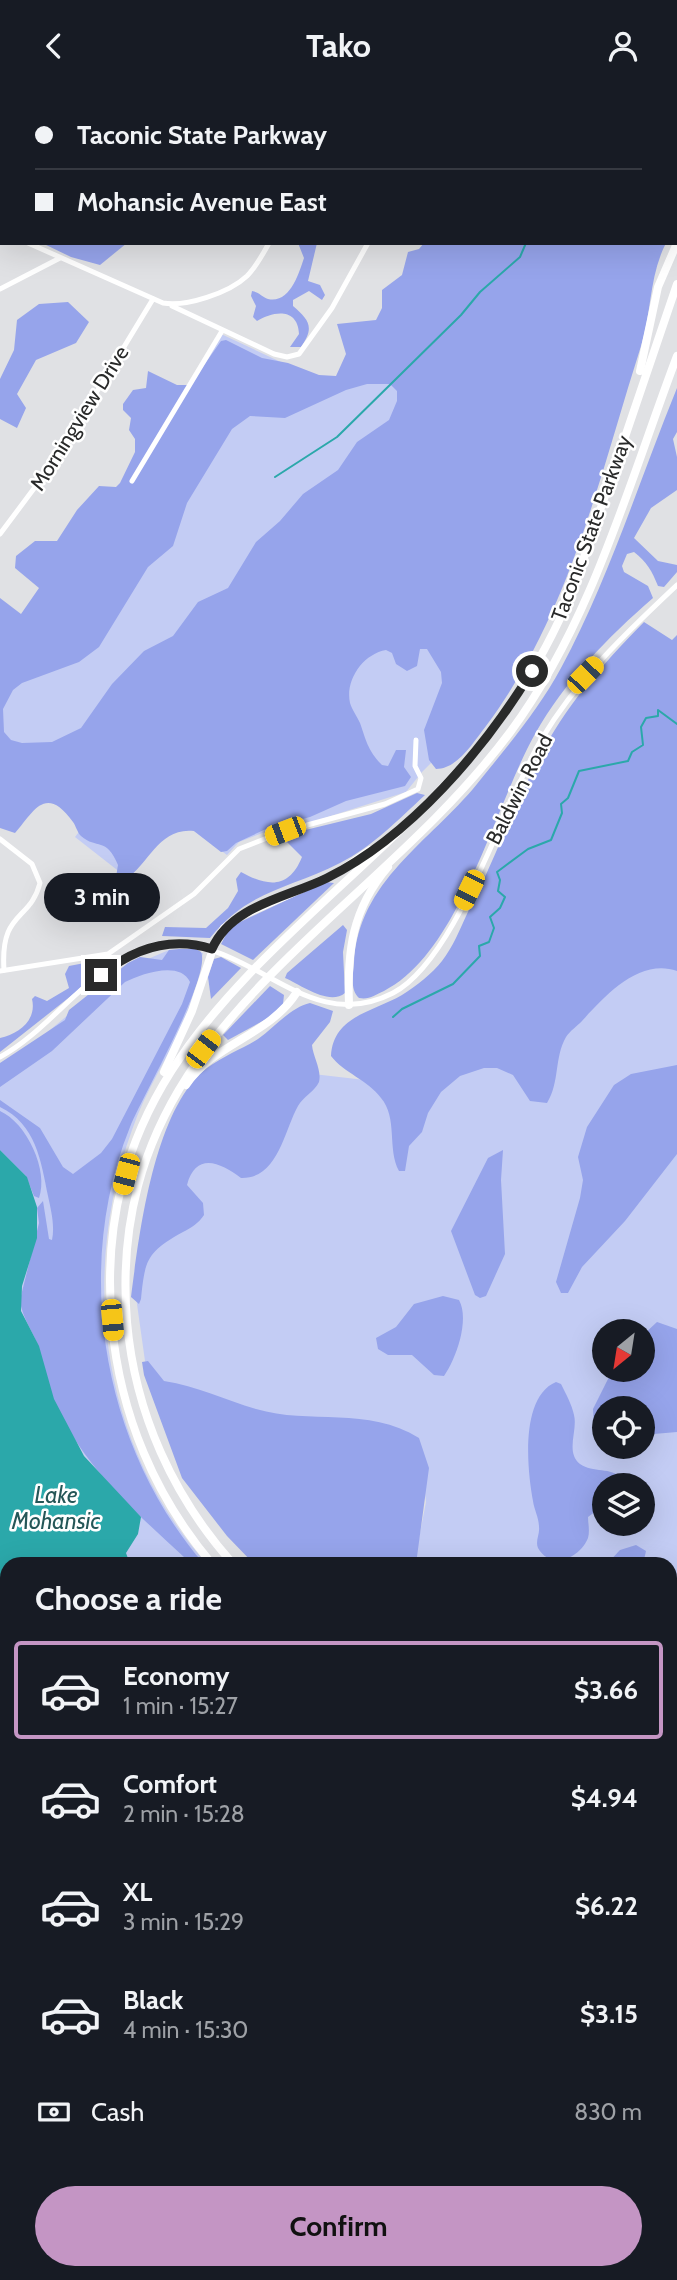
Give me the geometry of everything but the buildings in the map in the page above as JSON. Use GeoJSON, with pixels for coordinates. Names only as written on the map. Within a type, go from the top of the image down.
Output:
{"type":"FeatureCollection","features":[{"type":"Feature","properties":{"kind":"highway"},"geometry":{"type":"LineString","coordinates":[[626,429],[658,287],[676,245]]}},
{"type":"Feature","properties":{"kind":"highway","name":"Taconic State Parkway"},"geometry":{"type":"LineString","coordinates":[[207,1557],[175,1513],[148,1463],[130,1417],[115,1353],[111,1304],[112,1255],[122,1190],[136,1143],[163,1083],[210,1016],[408,821],[486,738],[515,699],[548,643],[581,569],[677,283]]}},
{"type":"Feature","properties":{"kind":"highway","name":"Taconic State Parkway"},"geometry":{"type":"LineString","coordinates":[[228,1557],[200,1522],[167,1467],[148,1422],[132,1359],[126,1310],[128,1245],[140,1181],[162,1119],[194,1063],[234,1011],[421,829],[499,747],[558,657],[589,590],[677,356]]}},
{"type":"Feature","properties":{"kind":"highway"},"geometry":{"type":"LineString","coordinates":[[136,1143],[152,1096],[195,1004],[212,949],[222,931],[237,918],[343,870],[408,821]]}},
{"type":"Feature","properties":{"kind":"highway"},"geometry":{"type":"LineString","coordinates":[[349,1005],[348,960],[357,918],[375,884],[421,829]]}},
{"type":"Feature","properties":{"kind":"highway"},"geometry":{"type":"LineString","coordinates":[[162,1119],[201,1066],[275,1019],[297,992]]}},
{"type":"Feature","properties":{"kind":"street"},"geometry":{"type":"LineString","coordinates":[[32,245],[169,304],[274,354],[287,357],[299,354],[332,308],[367,245]]}},
{"type":"Feature","properties":{"kind":"street"},"geometry":{"type":"LineString","coordinates":[[169,304],[185,303],[237,283],[247,276],[268,245]]}},
{"type":"Feature","properties":{"kind":"street"},"geometry":{"type":"LineString","coordinates":[[0,289],[60,258]]}},
{"type":"Feature","properties":{"kind":"street","name":"Morningview Drive"},"geometry":{"type":"LineString","coordinates":[[0,534],[57,459],[153,299]]}},
{"type":"Feature","properties":{"kind":"street"},"geometry":{"type":"LineString","coordinates":[[132,481],[222,331]]}},
{"type":"Feature","properties":{"kind":"street","name":"Baldwin Road"},"geometry":{"type":"LineString","coordinates":[[0,1057],[31,1036],[120,960],[138,951],[178,944],[212,949],[322,1002],[349,1005],[373,1001],[396,991],[412,979],[433,955],[457,914],[540,742],[569,696],[617,642],[677,585]]}},
{"type":"Feature","properties":{"kind":"street"},"geometry":{"type":"LineString","coordinates":[[0,839],[32,863],[40,883],[33,898],[12,919],[4,935],[2,970],[100,956],[114,951],[194,894],[239,849],[285,831],[385,804],[418,789],[421,778],[415,766],[416,740]]}},
{"type":"Feature","properties":{"kind":"street"},"geometry":{"type":"LineString","coordinates":[[132,939],[138,951]]}},
{"type":"Feature","properties":{"kind":"street"},"geometry":{"type":"LineString","coordinates":[[114,951],[120,960]]}},
{"type":"Feature","properties":{"kind":"shaded area"},"geometry":{"type":"Polygon","coordinates":[[[46,245],[125,245],[100,265],[71,257],[46,245]]]}},
{"type":"Feature","properties":{"kind":"shaded area"},"geometry":{"type":"Polygon","coordinates":[[[299,245],[317,245],[308,281],[320,285],[325,295],[322,300],[309,291],[293,300],[293,306],[303,315],[309,329],[301,347],[290,347],[299,334],[294,319],[289,315],[277,314],[257,321],[253,317],[256,306],[251,296],[252,291],[268,299],[282,297],[296,279],[304,258],[299,245]]]}},
{"type":"Feature","properties":{"kind":"shaded area"},"geometry":{"type":"Polygon","coordinates":[[[422,245],[665,245],[656,268],[641,346],[580,542],[540,637],[486,726],[458,759],[444,768],[436,769],[429,760],[424,730],[442,683],[441,672],[427,649],[420,649],[417,666],[407,671],[396,664],[392,653],[386,650],[370,657],[358,669],[350,686],[350,703],[370,750],[382,765],[388,766],[396,750],[406,750],[404,767],[411,777],[405,786],[346,801],[310,817],[266,829],[236,843],[227,851],[221,852],[194,831],[182,831],[163,840],[134,873],[120,881],[116,877],[118,865],[109,850],[81,836],[73,822],[55,804],[40,805],[15,833],[0,828],[0,598],[21,614],[39,588],[15,568],[16,556],[35,541],[57,541],[77,510],[99,486],[116,487],[120,483],[135,452],[135,439],[129,430],[131,418],[123,410],[123,404],[133,390],[146,388],[148,371],[177,385],[190,385],[221,341],[226,340],[262,358],[288,363],[319,375],[336,376],[346,354],[337,324],[376,320],[382,308],[382,290],[402,275],[408,252],[419,249],[422,245]],[[367,384],[346,390],[285,418],[250,416],[232,429],[187,503],[173,546],[148,567],[99,647],[79,662],[22,683],[13,690],[3,709],[4,732],[11,740],[22,743],[52,742],[81,728],[112,684],[144,651],[173,636],[198,602],[228,588],[256,542],[280,521],[303,494],[338,470],[357,442],[389,420],[397,401],[397,391],[390,384],[367,384]]]}},
{"type":"Feature","properties":{"kind":"shaded area"},"geometry":{"type":"Polygon","coordinates":[[[444,282],[465,729],[406,792],[312,822],[275,828],[239,842],[227,855],[173,816],[121,873],[75,837],[85,824],[46,793],[0,780],[0,609],[39,635],[221,334],[328,384],[444,282]]]}},
{"type":"Feature","properties":{"kind":"shaded area"},"geometry":{"type":"Polygon","coordinates":[[[68,302],[89,322],[76,343],[36,360],[17,394],[26,408],[17,428],[0,419],[0,379],[14,350],[17,320],[39,304],[68,302]]]}},
{"type":"Feature","properties":{"kind":"shaded area"},"geometry":{"type":"Polygon","coordinates":[[[677,388],[677,432],[673,439],[677,457],[677,490],[651,508],[634,538],[658,561],[677,565],[677,572],[664,587],[658,586],[642,559],[634,552],[627,554],[622,566],[624,572],[648,586],[653,598],[619,629],[573,678],[535,734],[473,876],[434,945],[411,972],[384,991],[369,998],[359,998],[353,987],[354,963],[359,934],[368,909],[399,865],[477,784],[522,728],[561,668],[594,600],[677,388]]]}},
{"type":"Feature","properties":{"kind":"shaded area"},"geometry":{"type":"Polygon","coordinates":[[[644,622],[672,640],[677,635],[677,971],[663,968],[649,970],[624,982],[566,1037],[560,1053],[554,1087],[547,1103],[530,1101],[513,1075],[497,1068],[484,1068],[460,1076],[441,1092],[428,1113],[422,1132],[409,1146],[405,1171],[399,1171],[395,1162],[386,1106],[376,1092],[331,1056],[333,1043],[339,1032],[356,1017],[402,995],[434,971],[442,961],[456,938],[549,740],[585,687],[644,622]]]}},
{"type":"Feature","properties":{"kind":"shaded area"},"geometry":{"type":"Polygon","coordinates":[[[417,793],[425,795],[363,849],[321,872],[254,900],[224,922],[210,938],[162,936],[165,927],[206,928],[228,908],[238,891],[236,879],[241,872],[269,882],[284,880],[291,875],[302,857],[286,841],[289,834],[371,814],[417,793]]]}},
{"type":"Feature","properties":{"kind":"shaded area"},"geometry":{"type":"Polygon","coordinates":[[[325,882],[334,883],[253,960],[221,944],[229,929],[238,923],[325,882]]]}},
{"type":"Feature","properties":{"kind":"shaded area"},"geometry":{"type":"Polygon","coordinates":[[[343,925],[347,930],[343,952],[345,993],[323,996],[285,978],[287,973],[343,925]]]}},
{"type":"Feature","properties":{"kind":"shaded area"},"geometry":{"type":"Polygon","coordinates":[[[196,949],[201,952],[202,965],[187,1010],[130,1127],[112,1182],[103,1239],[101,1298],[107,1356],[121,1412],[142,1467],[169,1518],[199,1557],[184,1557],[111,1486],[79,1446],[54,1401],[39,1349],[20,1300],[39,1223],[37,1208],[43,1201],[49,1239],[52,1240],[51,1212],[35,1145],[22,1123],[0,1107],[0,1100],[40,1128],[63,1167],[73,1174],[101,1153],[112,1139],[182,1004],[190,982],[185,975],[169,970],[160,971],[125,982],[52,1051],[0,1087],[0,1063],[65,1020],[69,1010],[128,963],[140,957],[162,960],[169,950],[196,949]]]}},
{"type":"Feature","properties":{"kind":"shaded area"},"geometry":{"type":"Polygon","coordinates":[[[169,950],[203,953],[188,1010],[138,1114],[116,1186],[106,1243],[104,1301],[110,1358],[123,1414],[143,1467],[171,1518],[202,1557],[0,1557],[0,1065],[20,1055],[122,970],[169,950]]]}},
{"type":"Feature","properties":{"kind":"shaded area"},"geometry":{"type":"Polygon","coordinates":[[[221,957],[241,968],[211,999],[208,977],[214,959],[221,957]]]}},
{"type":"Feature","properties":{"kind":"shaded area"},"geometry":{"type":"Polygon","coordinates":[[[677,960],[677,1557],[415,1557],[426,1502],[421,1455],[300,1420],[160,1390],[145,1361],[136,1297],[168,1185],[313,1074],[417,1086],[608,967],[677,960]]]}},
{"type":"Feature","properties":{"kind":"shaded area"},"geometry":{"type":"Polygon","coordinates":[[[95,961],[105,963],[76,992],[0,1052],[0,1038],[14,1033],[29,1020],[33,1007],[32,999],[35,996],[47,1001],[69,988],[65,974],[69,966],[95,961]]]}},
{"type":"Feature","properties":{"kind":"shaded area"},"geometry":{"type":"Polygon","coordinates":[[[270,986],[284,995],[283,1004],[270,1017],[228,1040],[223,1035],[270,986]]]}},
{"type":"Feature","properties":{"kind":"shaded area"},"geometry":{"type":"Polygon","coordinates":[[[310,1003],[333,1011],[330,1022],[312,1045],[319,1082],[298,1106],[278,1152],[264,1171],[241,1178],[210,1163],[196,1167],[187,1185],[203,1203],[204,1215],[195,1225],[155,1251],[144,1274],[139,1304],[131,1297],[145,1208],[152,1174],[174,1112],[189,1087],[207,1068],[258,1039],[290,1013],[310,1003]]]}},
{"type":"Feature","properties":{"kind":"shaded area"},"geometry":{"type":"Polygon","coordinates":[[[677,1065],[677,1154],[625,1221],[582,1267],[568,1293],[561,1293],[556,1282],[580,1198],[583,1180],[578,1157],[587,1127],[614,1085],[631,1074],[677,1065]]]}},
{"type":"Feature","properties":{"kind":"shaded area"},"geometry":{"type":"Polygon","coordinates":[[[0,1111],[19,1126],[33,1149],[41,1175],[39,1198],[34,1196],[26,1176],[0,1150],[0,1111]]]}},
{"type":"Feature","properties":{"kind":"shaded area"},"geometry":{"type":"Polygon","coordinates":[[[503,1150],[501,1180],[505,1254],[486,1296],[480,1298],[475,1295],[451,1231],[488,1158],[503,1150]]]}},
{"type":"Feature","properties":{"kind":"shaded area"},"geometry":{"type":"Polygon","coordinates":[[[443,1296],[459,1300],[463,1318],[457,1350],[444,1376],[434,1375],[412,1355],[388,1355],[378,1349],[376,1338],[396,1327],[414,1304],[443,1296]]]}},
{"type":"Feature","properties":{"kind":"shaded area"},"geometry":{"type":"Polygon","coordinates":[[[657,1322],[677,1329],[677,1432],[655,1434],[655,1396],[600,1396],[606,1383],[655,1382],[657,1322]]]}},
{"type":"Feature","properties":{"kind":"shaded area"},"geometry":{"type":"Polygon","coordinates":[[[148,1361],[164,1381],[256,1409],[276,1414],[380,1422],[419,1438],[429,1468],[417,1557],[247,1557],[227,1536],[182,1478],[144,1375],[142,1362],[148,1361]]]}},
{"type":"Feature","properties":{"kind":"shaded area"},"geometry":{"type":"Polygon","coordinates":[[[556,1382],[561,1384],[569,1399],[575,1421],[573,1453],[576,1459],[585,1467],[615,1473],[592,1473],[589,1535],[579,1551],[570,1557],[547,1557],[537,1545],[539,1524],[531,1487],[528,1453],[531,1418],[536,1402],[544,1390],[556,1382]]]}},
{"type":"Feature","properties":{"kind":"shaded area"},"geometry":{"type":"Polygon","coordinates":[[[636,1545],[646,1551],[645,1557],[614,1557],[620,1550],[636,1545]]]}},
{"type":"Feature","properties":{"kind":"water","name":"Lake Mohansic"},"geometry":{"type":"Polygon","coordinates":[[[0,1150],[27,1177],[37,1207],[37,1238],[22,1286],[21,1311],[39,1346],[54,1399],[84,1456],[141,1517],[138,1534],[126,1553],[127,1557],[0,1557],[0,1150]]]}},
{"type":"Feature","properties":{"kind":"waterway"},"geometry":{"type":"LineString","coordinates":[[275,477],[337,437],[461,315],[480,292],[520,257],[525,245]]}},
{"type":"Feature","properties":{"kind":"waterway"},"geometry":{"type":"LineString","coordinates":[[393,1017],[402,1009],[453,984],[480,956],[479,946],[489,942],[494,928],[490,917],[500,908],[505,897],[498,891],[500,880],[497,872],[528,849],[551,840],[562,813],[561,804],[568,798],[579,771],[628,761],[632,752],[643,745],[641,727],[646,718],[658,716],[658,710],[677,724]]}},
{"type":"Feature","properties":{"kind":"route"},"geometry":{"type":"LineString","coordinates":[[101,975],[125,957],[153,947],[184,944],[212,949],[222,931],[237,918],[323,880],[357,861],[408,821],[465,763],[506,712],[532,671]]}}]}
